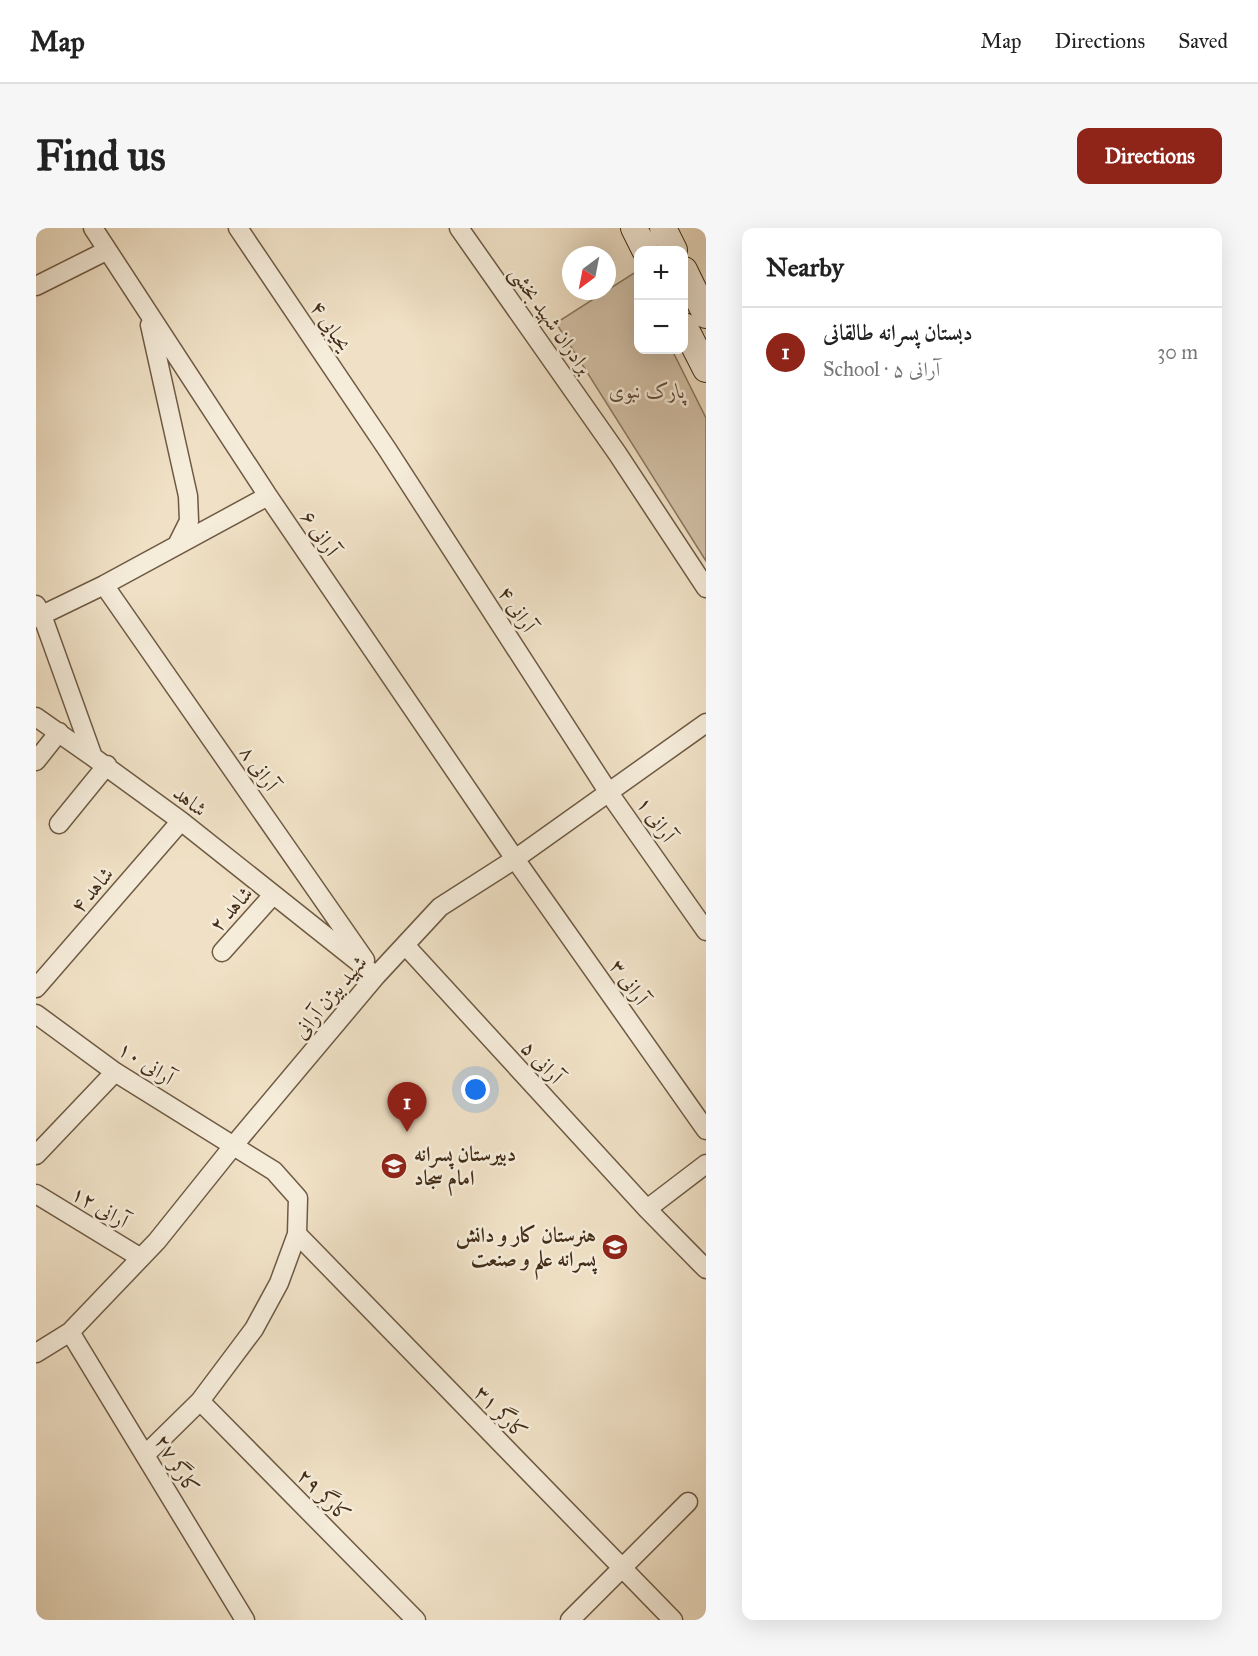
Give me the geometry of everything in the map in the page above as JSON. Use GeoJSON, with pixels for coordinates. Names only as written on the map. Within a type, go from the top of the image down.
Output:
{"type":"FeatureCollection","features":[{"type":"Feature","properties":{"kind":"main road"},"geometry":{"type":"LineString","coordinates":[[634,228],[643,246]]}},
{"type":"Feature","properties":{"kind":"main road"},"geometry":{"type":"LineString","coordinates":[[663,228],[672,246]]}},
{"type":"Feature","properties":{"kind":"main road"},"geometry":{"type":"LineString","coordinates":[[694,279],[706,315]]}},
{"type":"Feature","properties":{"kind":"main road"},"geometry":{"type":"LineString","coordinates":[[688,334],[706,369]]}},
{"type":"Feature","properties":{"kind":"street","name":"آرانی ۶"},"geometry":{"type":"LineString","coordinates":[[93,228],[268,496],[515,859]]}},
{"type":"Feature","properties":{"kind":"street","name":"یحیایی ۴"},"geometry":{"type":"LineString","coordinates":[[238,228],[387,449]]}},
{"type":"Feature","properties":{"kind":"street","name":"برادران شهید بخشی"},"geometry":{"type":"LineString","coordinates":[[459,228],[617,453],[706,588]]}},
{"type":"Feature","properties":{"kind":"street"},"geometry":{"type":"LineString","coordinates":[[36,286],[106,251]]}},
{"type":"Feature","properties":{"kind":"street"},"geometry":{"type":"LineString","coordinates":[[147,313],[188,496],[189,521],[177,545]]}},
{"type":"Feature","properties":{"kind":"street","name":"آرانی ۴"},"geometry":{"type":"LineString","coordinates":[[387,449],[609,793]]}},
{"type":"Feature","properties":{"kind":"street"},"geometry":{"type":"LineString","coordinates":[[59,824],[100,761],[38,613],[104,585],[268,496]]}},
{"type":"Feature","properties":{"kind":"street","name":"آرانی ۸"},"geometry":{"type":"LineString","coordinates":[[104,585],[376,976]]}},
{"type":"Feature","properties":{"kind":"street","name":"شاهد"},"geometry":{"type":"LineString","coordinates":[[36,717],[181,821],[376,976]]}},
{"type":"Feature","properties":{"kind":"street","name":"شهید بیژن آرانی"},"geometry":{"type":"LineString","coordinates":[[36,1353],[70,1332],[141,1258],[376,976],[440,907],[515,859],[706,723]]}},
{"type":"Feature","properties":{"kind":"street"},"geometry":{"type":"LineString","coordinates":[[36,761],[59,732]]}},
{"type":"Feature","properties":{"kind":"street","name":"آرانی ۱"},"geometry":{"type":"LineString","coordinates":[[609,793],[706,931]]}},
{"type":"Feature","properties":{"kind":"street","name":"شاهد ۴"},"geometry":{"type":"LineString","coordinates":[[36,988],[181,821]]}},
{"type":"Feature","properties":{"kind":"street","name":"آرانی ۳"},"geometry":{"type":"LineString","coordinates":[[515,859],[706,1130]]}},
{"type":"Feature","properties":{"kind":"street","name":"شاهد ۲"},"geometry":{"type":"LineString","coordinates":[[222,952],[273,895]]}},
{"type":"Feature","properties":{"kind":"street","name":"آرانی ۵"},"geometry":{"type":"LineString","coordinates":[[405,945],[647,1209],[706,1269]]}},
{"type":"Feature","properties":{"kind":"street","name":"آرانی ۱۰"},"geometry":{"type":"LineString","coordinates":[[36,1014],[116,1072],[274,1171],[298,1198],[297,1234],[279,1283],[254,1329],[200,1401],[145,1455]]}},
{"type":"Feature","properties":{"kind":"street"},"geometry":{"type":"LineString","coordinates":[[36,1155],[116,1072]]}},
{"type":"Feature","properties":{"kind":"street"},"geometry":{"type":"LineString","coordinates":[[647,1209],[706,1164]]}},
{"type":"Feature","properties":{"kind":"street","name":"آرانی ۱۲"},"geometry":{"type":"LineString","coordinates":[[36,1194],[141,1258]]}},
{"type":"Feature","properties":{"kind":"street","name":"کارگر ۳۱"},"geometry":{"type":"LineString","coordinates":[[297,1234],[673,1620]]}},
{"type":"Feature","properties":{"kind":"street","name":"کارگر ۲۷"},"geometry":{"type":"LineString","coordinates":[[70,1332],[245,1620]]}},
{"type":"Feature","properties":{"kind":"street","name":"کارگر ۲۹"},"geometry":{"type":"LineString","coordinates":[[200,1401],[416,1620]]}},
{"type":"Feature","properties":{"kind":"street"},"geometry":{"type":"LineString","coordinates":[[570,1620],[688,1502]]}},
{"type":"Feature","properties":{"kind":"green space","name":"پارک نبوی"},"geometry":{"type":"Polygon","coordinates":[[[634,273],[634,354],[674,354],[706,418],[706,561],[556,323],[592,300],[616,300],[616,285],[634,273]]]}},
{"type":"Feature","properties":{"kind":"place","name":"دبستان پسرانه طالقانی"},"geometry":{"type":"Point","coordinates":[407,1132]}},
{"type":"Feature","properties":{"kind":"place","name":"دبیرستان پسرانه امام سجاد"},"geometry":{"type":"Point","coordinates":[394,1166]}},
{"type":"Feature","properties":{"kind":"place","name":"هنرستان کار و دانش پسرانه علم و صنعت"},"geometry":{"type":"Point","coordinates":[615,1247]}}]}
